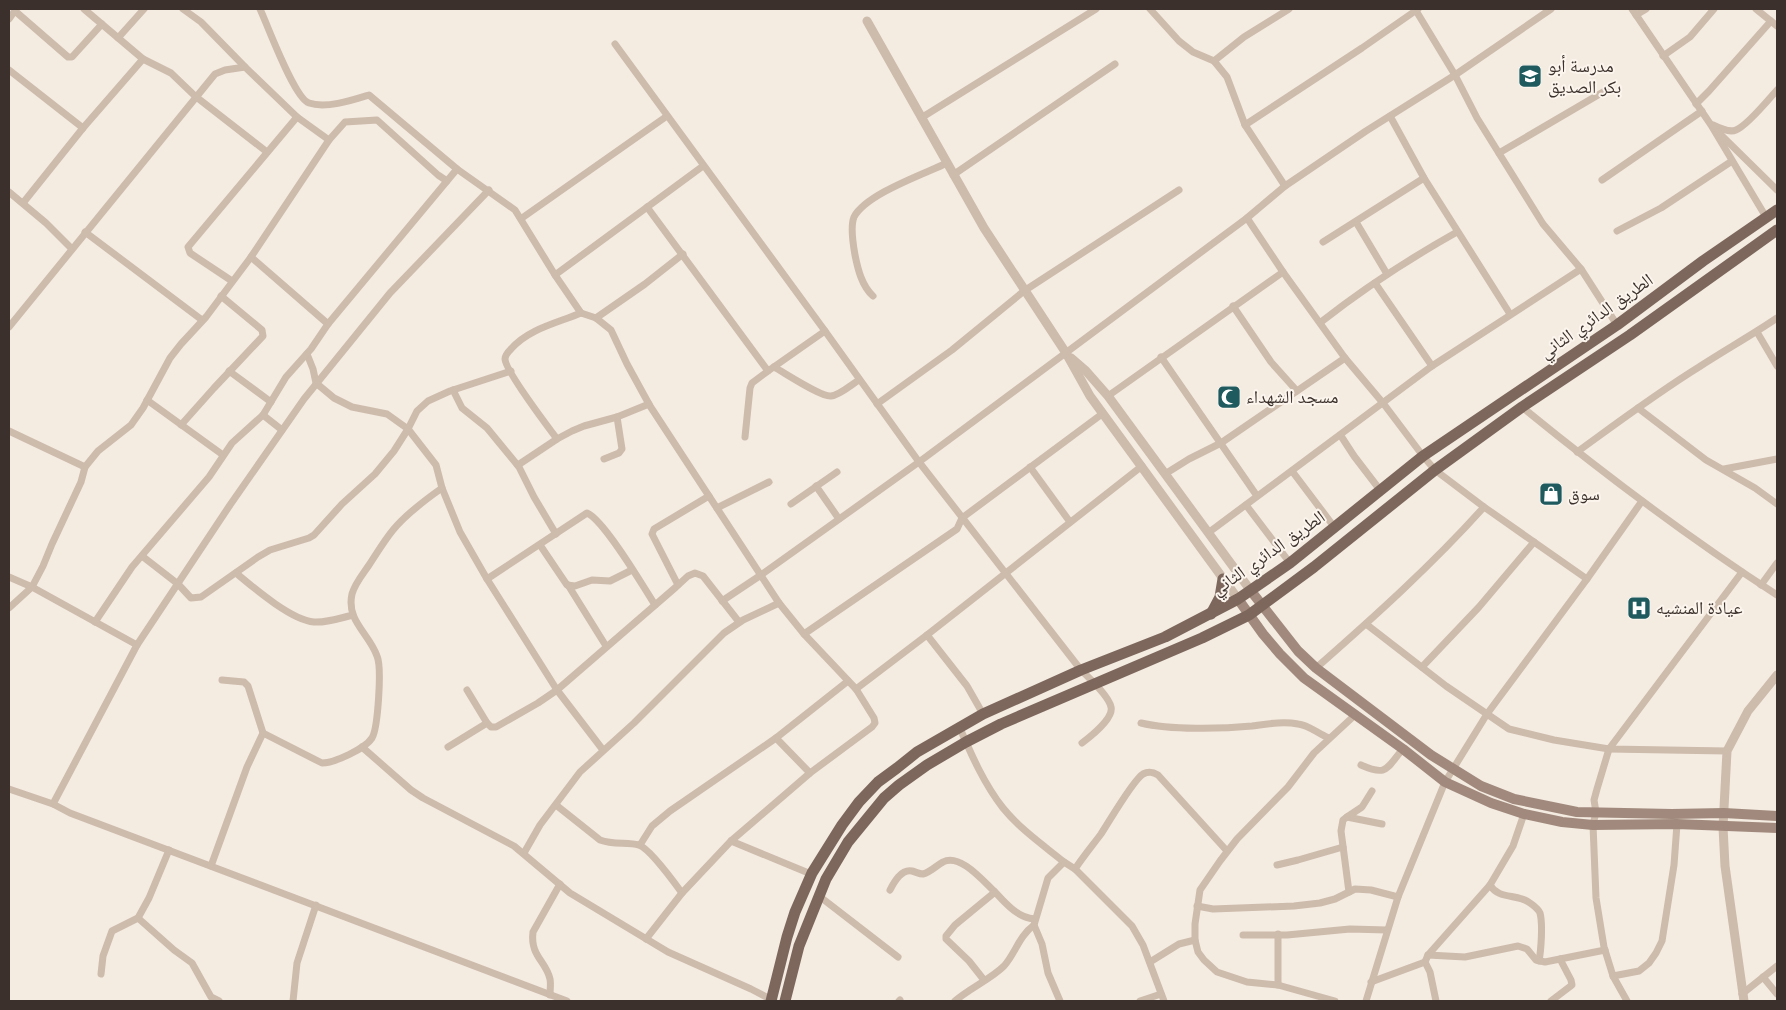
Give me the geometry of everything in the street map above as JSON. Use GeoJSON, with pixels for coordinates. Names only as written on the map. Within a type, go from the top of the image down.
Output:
{"type":"FeatureCollection","features":[{"type":"Feature","properties":{"kind":"main road","name":"الطريق الدائري الثاني"},"geometry":{"type":"LineString","coordinates":[[772,1001],[787,937],[811,874],[842,825],[859,802],[878,782],[917,752],[982,714],[1081,670],[1165,637],[1238,600],[1335,528],[1423,456],[1617,325],[1766,216],[1777,210]]}},
{"type":"Feature","properties":{"kind":"main road"},"geometry":{"type":"LineString","coordinates":[[1766,216],[1777,232]]}},
{"type":"Feature","properties":{"kind":"main road","name":"الطريق الدائري الثاني"},"geometry":{"type":"LineString","coordinates":[[785,1001],[799,946],[826,879],[848,842],[884,798],[899,785],[927,765],[1001,724],[1202,638],[1248,615],[1314,567],[1435,470],[1522,407],[1777,232]]}},
{"type":"Feature","properties":{"kind":"main road"},"geometry":{"type":"LineString","coordinates":[[1211,614],[1220,597],[1223,579]]}},
{"type":"Feature","properties":{"kind":"main road"},"geometry":{"type":"LineString","coordinates":[[1251,590],[1298,651],[1316,668],[1453,770],[1480,786],[1514,799],[1577,812],[1724,813],[1777,816]]}},
{"type":"Feature","properties":{"kind":"main road"},"geometry":{"type":"LineString","coordinates":[[1238,600],[1280,654],[1304,678],[1403,749],[1445,782],[1491,804],[1524,814],[1562,822],[1593,825],[1678,824],[1777,828]]}},
{"type":"Feature","properties":{"kind":"street"},"geometry":{"type":"LineString","coordinates":[[84,9],[143,59],[171,73],[195,96],[267,152]]}},
{"type":"Feature","properties":{"kind":"street"},"geometry":{"type":"LineString","coordinates":[[118,38],[144,9]]}},
{"type":"Feature","properties":{"kind":"street"},"geometry":{"type":"LineString","coordinates":[[183,9],[201,22],[297,117],[329,140]]}},
{"type":"Feature","properties":{"kind":"street"},"geometry":{"type":"LineString","coordinates":[[260,9],[292,83],[304,101],[319,105],[347,102],[370,95],[457,169],[516,210],[555,275],[581,313],[596,318],[611,330],[649,404],[779,603],[804,634],[856,689],[874,718],[875,723],[872,727],[810,773],[731,842],[682,893],[646,940]]}},
{"type":"Feature","properties":{"kind":"street"},"geometry":{"type":"LineString","coordinates":[[921,118],[1096,9]]}},
{"type":"Feature","properties":{"kind":"street"},"geometry":{"type":"LineString","coordinates":[[1150,9],[1178,41],[1193,52],[1214,61],[1227,77],[1245,125],[1285,186]]}},
{"type":"Feature","properties":{"kind":"street"},"geometry":{"type":"LineString","coordinates":[[1214,61],[1244,37],[1289,9]]}},
{"type":"Feature","properties":{"kind":"street"},"geometry":{"type":"LineString","coordinates":[[1245,125],[1362,48],[1416,9],[1455,75],[1477,118],[1543,224],[1581,269],[1617,325]]}},
{"type":"Feature","properties":{"kind":"street"},"geometry":{"type":"LineString","coordinates":[[722,601],[919,462],[1247,218],[1285,186],[1455,75],[1551,9]]}},
{"type":"Feature","properties":{"kind":"street"},"geometry":{"type":"LineString","coordinates":[[1646,9],[1634,12],[1702,111],[1766,216]]}},
{"type":"Feature","properties":{"kind":"street"},"geometry":{"type":"LineString","coordinates":[[1663,56],[1690,37],[1714,9]]}},
{"type":"Feature","properties":{"kind":"street"},"geometry":{"type":"LineString","coordinates":[[1696,104],[1774,23],[1756,9]]}},
{"type":"Feature","properties":{"kind":"street"},"geometry":{"type":"LineString","coordinates":[[9,19],[16,10],[68,57],[72,57],[102,24]]}},
{"type":"Feature","properties":{"kind":"street"},"geometry":{"type":"LineString","coordinates":[[867,21],[984,228],[1066,353],[1090,396],[1238,600]]}},
{"type":"Feature","properties":{"kind":"street"},"geometry":{"type":"LineString","coordinates":[[615,44],[825,330],[919,462],[1005,574],[1108,701],[1112,708],[1109,718],[1082,743]]}},
{"type":"Feature","properties":{"kind":"street"},"geometry":{"type":"LineString","coordinates":[[22,203],[83,128],[143,59]]}},
{"type":"Feature","properties":{"kind":"street"},"geometry":{"type":"LineString","coordinates":[[953,175],[1115,64]]}},
{"type":"Feature","properties":{"kind":"street"},"geometry":{"type":"LineString","coordinates":[[9,327],[195,96],[215,74],[225,70],[245,67]]}},
{"type":"Feature","properties":{"kind":"street"},"geometry":{"type":"LineString","coordinates":[[9,70],[83,128]]}},
{"type":"Feature","properties":{"kind":"street"},"geometry":{"type":"LineString","coordinates":[[1499,153],[1610,88]]}},
{"type":"Feature","properties":{"kind":"street"},"geometry":{"type":"LineString","coordinates":[[1711,125],[1736,130],[1750,120],[1777,90]]}},
{"type":"Feature","properties":{"kind":"street"},"geometry":{"type":"LineString","coordinates":[[1602,180],[1702,111]]}},
{"type":"Feature","properties":{"kind":"street"},"geometry":{"type":"LineString","coordinates":[[522,218],[667,116]]}},
{"type":"Feature","properties":{"kind":"street"},"geometry":{"type":"LineString","coordinates":[[1390,116],[1424,178],[1510,314]]}},
{"type":"Feature","properties":{"kind":"street"},"geometry":{"type":"LineString","coordinates":[[232,281],[190,253],[188,247],[297,117]]}},
{"type":"Feature","properties":{"kind":"street"},"geometry":{"type":"LineString","coordinates":[[9,608],[32,587],[75,496],[85,467],[98,452],[131,425],[175,351],[202,320],[251,257],[329,140],[344,122],[377,120],[438,175],[447,180]]}},
{"type":"Feature","properties":{"kind":"street"},"geometry":{"type":"LineString","coordinates":[[1711,125],[1777,190]]}},
{"type":"Feature","properties":{"kind":"street"},"geometry":{"type":"LineString","coordinates":[[1617,231],[1661,208],[1732,161]]}},
{"type":"Feature","properties":{"kind":"street"},"geometry":{"type":"LineString","coordinates":[[873,296],[867,291],[862,281],[856,259],[852,225],[855,216],[866,204],[891,188],[947,163]]}},
{"type":"Feature","properties":{"kind":"street"},"geometry":{"type":"LineString","coordinates":[[555,275],[703,166]]}},
{"type":"Feature","properties":{"kind":"street"},"geometry":{"type":"LineString","coordinates":[[95,622],[142,556],[209,477],[232,443],[263,415],[286,377],[307,354],[328,324],[457,169]]}},
{"type":"Feature","properties":{"kind":"street"},"geometry":{"type":"LineString","coordinates":[[1323,242],[1424,178]]}},
{"type":"Feature","properties":{"kind":"street"},"geometry":{"type":"LineString","coordinates":[[53,804],[137,645],[282,430],[316,383],[390,293],[489,190]]}},
{"type":"Feature","properties":{"kind":"street"},"geometry":{"type":"LineString","coordinates":[[877,404],[952,350],[1024,291],[1178,190]]}},
{"type":"Feature","properties":{"kind":"street"},"geometry":{"type":"LineString","coordinates":[[9,192],[72,248]]}},
{"type":"Feature","properties":{"kind":"street"},"geometry":{"type":"LineString","coordinates":[[648,207],[771,369],[829,396],[835,395],[859,380]]}},
{"type":"Feature","properties":{"kind":"street"},"geometry":{"type":"LineString","coordinates":[[1247,218],[1345,358],[1435,470],[1484,507],[1587,579]]}},
{"type":"Feature","properties":{"kind":"street"},"geometry":{"type":"LineString","coordinates":[[1356,222],[1387,274]]}},
{"type":"Feature","properties":{"kind":"street"},"geometry":{"type":"LineString","coordinates":[[85,232],[202,320]]}},
{"type":"Feature","properties":{"kind":"street"},"geometry":{"type":"LineString","coordinates":[[1320,322],[1387,274],[1457,232]]}},
{"type":"Feature","properties":{"kind":"street"},"geometry":{"type":"LineString","coordinates":[[596,318],[645,284],[683,254]]}},
{"type":"Feature","properties":{"kind":"street"},"geometry":{"type":"LineString","coordinates":[[251,257],[328,324]]}},
{"type":"Feature","properties":{"kind":"street"},"geometry":{"type":"LineString","coordinates":[[1208,532],[1341,436],[1432,366],[1581,269]]}},
{"type":"Feature","properties":{"kind":"street"},"geometry":{"type":"LineString","coordinates":[[1108,396],[1283,272]]}},
{"type":"Feature","properties":{"kind":"street"},"geometry":{"type":"LineString","coordinates":[[1376,283],[1432,366]]}},
{"type":"Feature","properties":{"kind":"street"},"geometry":{"type":"LineString","coordinates":[[181,425],[264,334],[262,330],[221,296]]}},
{"type":"Feature","properties":{"kind":"street"},"geometry":{"type":"LineString","coordinates":[[1233,306],[1271,362],[1297,391]]}},
{"type":"Feature","properties":{"kind":"street"},"geometry":{"type":"LineString","coordinates":[[557,439],[511,372],[505,356],[519,339],[581,313]]}},
{"type":"Feature","properties":{"kind":"street"},"geometry":{"type":"LineString","coordinates":[[1577,452],[1699,367],[1777,318]]}},
{"type":"Feature","properties":{"kind":"street"},"geometry":{"type":"LineString","coordinates":[[746,437],[752,383],[825,330]]}},
{"type":"Feature","properties":{"kind":"street"},"geometry":{"type":"LineString","coordinates":[[1757,332],[1777,366]]}},
{"type":"Feature","properties":{"kind":"street"},"geometry":{"type":"LineString","coordinates":[[1066,353],[1086,371],[1108,396],[1251,590]]}},
{"type":"Feature","properties":{"kind":"street"},"geometry":{"type":"LineString","coordinates":[[307,354],[316,383],[343,404],[387,414],[408,430],[436,465],[442,488],[460,532],[487,579],[556,690],[603,750]]}},
{"type":"Feature","properties":{"kind":"street"},"geometry":{"type":"LineString","coordinates":[[1161,357],[1257,496]]}},
{"type":"Feature","properties":{"kind":"street"},"geometry":{"type":"LineString","coordinates":[[1165,474],[1221,443],[1345,358]]}},
{"type":"Feature","properties":{"kind":"street"},"geometry":{"type":"LineString","coordinates":[[230,371],[271,402]]}},
{"type":"Feature","properties":{"kind":"street"},"geometry":{"type":"LineString","coordinates":[[142,556],[178,584],[191,598],[198,598],[236,574],[258,556],[270,550],[309,538],[314,534],[374,474],[394,451],[408,430],[417,411],[428,401],[453,390],[511,372]]}},
{"type":"Feature","properties":{"kind":"street"},"geometry":{"type":"LineString","coordinates":[[453,390],[462,408],[487,428],[518,465],[556,534]]}},
{"type":"Feature","properties":{"kind":"street"},"geometry":{"type":"LineString","coordinates":[[147,400],[223,455]]}},
{"type":"Feature","properties":{"kind":"street"},"geometry":{"type":"LineString","coordinates":[[518,465],[557,439],[584,426],[617,417],[649,404]]}},
{"type":"Feature","properties":{"kind":"street"},"geometry":{"type":"LineString","coordinates":[[1522,407],[1577,452],[1642,501],[1777,595]]}},
{"type":"Feature","properties":{"kind":"street"},"geometry":{"type":"LineString","coordinates":[[1638,408],[1706,460],[1755,488],[1777,504]]}},
{"type":"Feature","properties":{"kind":"street"},"geometry":{"type":"LineString","coordinates":[[804,634],[957,529],[962,518],[1102,414]]}},
{"type":"Feature","properties":{"kind":"street"},"geometry":{"type":"LineString","coordinates":[[263,415],[282,430]]}},
{"type":"Feature","properties":{"kind":"street"},"geometry":{"type":"LineString","coordinates":[[604,459],[622,448],[617,417]]}},
{"type":"Feature","properties":{"kind":"street"},"geometry":{"type":"LineString","coordinates":[[9,431],[85,467]]}},
{"type":"Feature","properties":{"kind":"street"},"geometry":{"type":"LineString","coordinates":[[1341,436],[1380,490]]}},
{"type":"Feature","properties":{"kind":"street"},"geometry":{"type":"LineString","coordinates":[[1724,469],[1777,459]]}},
{"type":"Feature","properties":{"kind":"street"},"geometry":{"type":"LineString","coordinates":[[856,689],[927,636],[1142,466]]}},
{"type":"Feature","properties":{"kind":"street"},"geometry":{"type":"LineString","coordinates":[[1030,467],[1070,522]]}},
{"type":"Feature","properties":{"kind":"street"},"geometry":{"type":"LineString","coordinates":[[1292,471],[1335,528]]}},
{"type":"Feature","properties":{"kind":"street"},"geometry":{"type":"LineString","coordinates":[[791,504],[837,472]]}},
{"type":"Feature","properties":{"kind":"street"},"geometry":{"type":"LineString","coordinates":[[717,508],[769,482]]}},
{"type":"Feature","properties":{"kind":"street"},"geometry":{"type":"LineString","coordinates":[[816,486],[839,519]]}},
{"type":"Feature","properties":{"kind":"street"},"geometry":{"type":"LineString","coordinates":[[263,733],[322,763],[330,763],[337,760],[371,740],[375,731],[380,679],[378,657],[352,615],[352,596],[356,584],[393,529],[425,499],[442,488]]}},
{"type":"Feature","properties":{"kind":"street"},"geometry":{"type":"LineString","coordinates":[[678,585],[652,534],[654,530],[709,496]]}},
{"type":"Feature","properties":{"kind":"street"},"geometry":{"type":"LineString","coordinates":[[1366,1001],[1398,897],[1445,782],[1487,714],[1642,501]]}},
{"type":"Feature","properties":{"kind":"street"},"geometry":{"type":"LineString","coordinates":[[1246,505],[1290,563]]}},
{"type":"Feature","properties":{"kind":"street"},"geometry":{"type":"LineString","coordinates":[[1316,668],[1449,546],[1484,507]]}},
{"type":"Feature","properties":{"kind":"street"},"geometry":{"type":"LineString","coordinates":[[487,579],[584,514],[590,514],[604,527],[655,605]]}},
{"type":"Feature","properties":{"kind":"street"},"geometry":{"type":"LineString","coordinates":[[1422,667],[1479,607],[1534,542]]}},
{"type":"Feature","properties":{"kind":"street"},"geometry":{"type":"LineString","coordinates":[[540,545],[568,584],[606,646]]}},
{"type":"Feature","properties":{"kind":"street"},"geometry":{"type":"LineString","coordinates":[[1762,585],[1777,564]]}},
{"type":"Feature","properties":{"kind":"street"},"geometry":{"type":"LineString","coordinates":[[568,584],[575,586],[592,580],[610,581],[632,570]]}},
{"type":"Feature","properties":{"kind":"street"},"geometry":{"type":"LineString","coordinates":[[1627,1001],[1613,976],[1605,950],[1596,898],[1593,825],[1596,812],[1594,800],[1609,749],[1742,572]]}},
{"type":"Feature","properties":{"kind":"street"},"geometry":{"type":"LineString","coordinates":[[467,690],[487,723],[491,727],[496,727],[538,703],[556,690],[691,574],[699,573],[703,576],[739,622]]}},
{"type":"Feature","properties":{"kind":"street"},"geometry":{"type":"LineString","coordinates":[[236,574],[257,591],[298,617],[312,622],[322,622],[352,615]]}},
{"type":"Feature","properties":{"kind":"street"},"geometry":{"type":"LineString","coordinates":[[9,577],[32,587],[137,645]]}},
{"type":"Feature","properties":{"kind":"street"},"geometry":{"type":"LineString","coordinates":[[524,853],[540,825],[580,772],[640,716],[724,632],[739,622],[779,603]]}},
{"type":"Feature","properties":{"kind":"street"},"geometry":{"type":"LineString","coordinates":[[1366,624],[1422,667],[1509,729],[1609,749],[1727,751]]}},
{"type":"Feature","properties":{"kind":"street"},"geometry":{"type":"LineString","coordinates":[[927,636],[963,680],[982,714]]}},
{"type":"Feature","properties":{"kind":"street"},"geometry":{"type":"LineString","coordinates":[[1743,998],[1725,866],[1723,827],[1727,751],[1748,711],[1777,675]]}},
{"type":"Feature","properties":{"kind":"street"},"geometry":{"type":"LineString","coordinates":[[211,866],[247,767],[263,733],[248,686],[244,682],[222,680]]}},
{"type":"Feature","properties":{"kind":"street"},"geometry":{"type":"LineString","coordinates":[[640,846],[652,826],[670,811],[776,738],[848,682]]}},
{"type":"Feature","properties":{"kind":"street"},"geometry":{"type":"LineString","coordinates":[[1335,1001],[1278,985],[1247,982],[1217,972],[1198,952],[1195,940],[1197,906],[1200,890],[1204,883],[1236,839],[1284,792],[1314,753],[1355,715]]}},
{"type":"Feature","properties":{"kind":"street"},"geometry":{"type":"LineString","coordinates":[[1140,722],[1153,726],[1216,728],[1272,723],[1297,723],[1329,738]]}},
{"type":"Feature","properties":{"kind":"street"},"geometry":{"type":"LineString","coordinates":[[448,747],[487,723]]}},
{"type":"Feature","properties":{"kind":"street"},"geometry":{"type":"LineString","coordinates":[[959,726],[988,786],[1003,808],[1034,838],[1075,869],[1126,918],[1139,937],[1163,998],[1140,1001]]}},
{"type":"Feature","properties":{"kind":"street"},"geometry":{"type":"LineString","coordinates":[[776,738],[810,773]]}},
{"type":"Feature","properties":{"kind":"street"},"geometry":{"type":"LineString","coordinates":[[362,747],[422,798],[524,853],[570,893],[668,952],[751,989],[772,1001]]}},
{"type":"Feature","properties":{"kind":"street"},"geometry":{"type":"LineString","coordinates":[[1361,765],[1378,772],[1384,771],[1403,749]]}},
{"type":"Feature","properties":{"kind":"street"},"geometry":{"type":"LineString","coordinates":[[1075,869],[1134,784],[1147,772],[1158,775],[1227,851]]}},
{"type":"Feature","properties":{"kind":"street"},"geometry":{"type":"LineString","coordinates":[[9,789],[53,804],[70,813],[567,1001]]}},
{"type":"Feature","properties":{"kind":"street"},"geometry":{"type":"LineString","coordinates":[[1349,892],[1341,825],[1343,820],[1362,807],[1372,791]]}},
{"type":"Feature","properties":{"kind":"street"},"geometry":{"type":"LineString","coordinates":[[556,804],[600,840],[606,843],[640,846],[648,851],[682,893]]}},
{"type":"Feature","properties":{"kind":"street"},"geometry":{"type":"LineString","coordinates":[[1426,958],[1490,886],[1513,846],[1524,814]]}},
{"type":"Feature","properties":{"kind":"street"},"geometry":{"type":"LineString","coordinates":[[1347,817],[1382,824]]}},
{"type":"Feature","properties":{"kind":"street"},"geometry":{"type":"LineString","coordinates":[[1613,976],[1639,971],[1656,953],[1662,941],[1674,865],[1678,824]]}},
{"type":"Feature","properties":{"kind":"street"},"geometry":{"type":"LineString","coordinates":[[731,842],[811,874]]}},
{"type":"Feature","properties":{"kind":"street"},"geometry":{"type":"LineString","coordinates":[[1276,865],[1343,847]]}},
{"type":"Feature","properties":{"kind":"street"},"geometry":{"type":"LineString","coordinates":[[101,974],[103,956],[112,931],[138,918],[149,898],[169,850]]}},
{"type":"Feature","properties":{"kind":"street"},"geometry":{"type":"LineString","coordinates":[[890,890],[896,879],[904,872],[927,873],[946,860],[963,864],[1006,905],[1035,922],[1048,972],[1060,1001]]}},
{"type":"Feature","properties":{"kind":"street"},"geometry":{"type":"LineString","coordinates":[[955,1001],[1003,967],[1023,936],[1035,922],[1048,878],[1064,862]]}},
{"type":"Feature","properties":{"kind":"street"},"geometry":{"type":"LineString","coordinates":[[550,995],[550,978],[536,955],[532,940],[533,932],[560,884]]}},
{"type":"Feature","properties":{"kind":"street"},"geometry":{"type":"LineString","coordinates":[[1490,886],[1493,891],[1527,901],[1538,910],[1541,947],[1539,961]]}},
{"type":"Feature","properties":{"kind":"street"},"geometry":{"type":"LineString","coordinates":[[1197,906],[1213,909],[1294,906],[1320,903],[1355,889],[1372,890],[1398,897]]}},
{"type":"Feature","properties":{"kind":"street"},"geometry":{"type":"LineString","coordinates":[[984,980],[946,939],[946,936],[955,925],[994,892]]}},
{"type":"Feature","properties":{"kind":"street"},"geometry":{"type":"LineString","coordinates":[[819,896],[898,957]]}},
{"type":"Feature","properties":{"kind":"street"},"geometry":{"type":"LineString","coordinates":[[293,1001],[297,963],[316,905]]}},
{"type":"Feature","properties":{"kind":"street"},"geometry":{"type":"LineString","coordinates":[[138,918],[174,950],[192,963],[210,999],[219,1001]]}},
{"type":"Feature","properties":{"kind":"street"},"geometry":{"type":"LineString","coordinates":[[1243,935],[1286,935],[1350,929],[1387,930]]}},
{"type":"Feature","properties":{"kind":"street"},"geometry":{"type":"LineString","coordinates":[[1278,934],[1278,985]]}},
{"type":"Feature","properties":{"kind":"street"},"geometry":{"type":"LineString","coordinates":[[1150,962],[1179,944],[1195,940]]}},
{"type":"Feature","properties":{"kind":"street"},"geometry":{"type":"LineString","coordinates":[[1371,982],[1426,958],[1465,957],[1518,946],[1527,949],[1539,961],[1545,962],[1605,950]]}},
{"type":"Feature","properties":{"kind":"street"},"geometry":{"type":"LineString","coordinates":[[1426,958],[1436,1001]]}},
{"type":"Feature","properties":{"kind":"street"},"geometry":{"type":"LineString","coordinates":[[1551,1001],[1572,985],[1560,960]]}},
{"type":"Feature","properties":{"kind":"street"},"geometry":{"type":"LineString","coordinates":[[1743,998],[1777,966]]}},
{"type":"Feature","properties":{"kind":"street"},"geometry":{"type":"LineString","coordinates":[[1763,978],[1777,994]]}},
{"type":"Feature","properties":{"kind":"place","name":"مدرسة أبو بكر الصديق"},"geometry":{"type":"Point","coordinates":[1530,76]}},
{"type":"Feature","properties":{"kind":"place","name":"مسجد الشهداء"},"geometry":{"type":"Point","coordinates":[1229,397]}},
{"type":"Feature","properties":{"kind":"place","name":"سوق"},"geometry":{"type":"Point","coordinates":[1551,494]}},
{"type":"Feature","properties":{"kind":"place","name":"عيادة المنشيه"},"geometry":{"type":"Point","coordinates":[1639,608]}}]}
